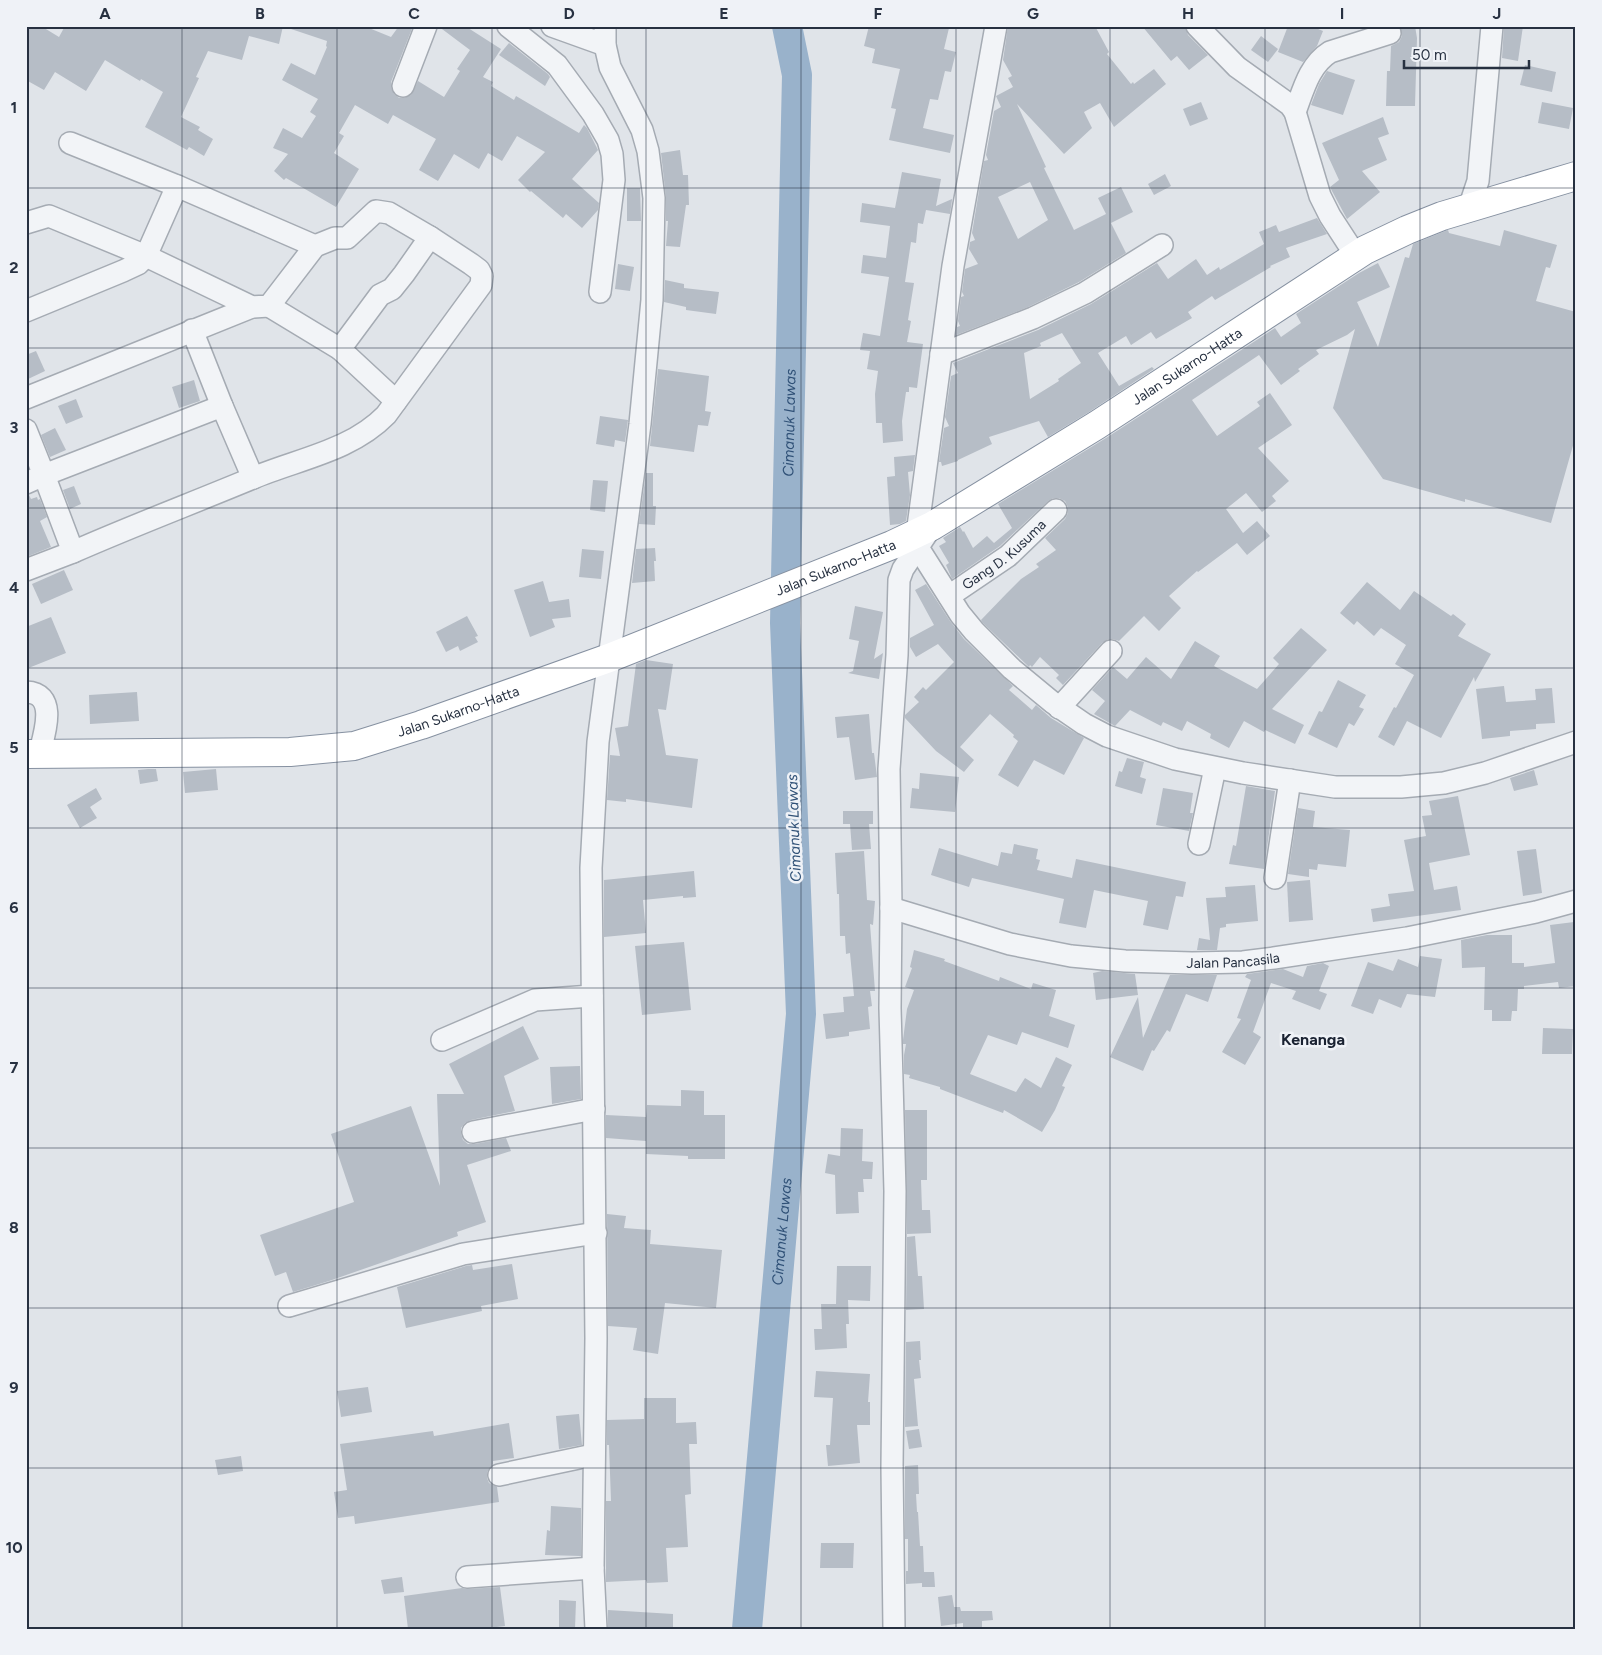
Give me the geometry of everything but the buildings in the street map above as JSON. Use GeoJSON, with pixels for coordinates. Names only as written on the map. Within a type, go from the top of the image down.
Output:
{"type":"FeatureCollection","features":[{"type":"Feature","properties":{"kind":"highway","name":"Jalan Sukarno-Hatta"},"geometry":{"type":"LineString","coordinates":[[33,755],[290,752],[354,746],[421,725],[660,639],[915,538],[1097,425],[1356,256],[1407,230],[1469,208],[1576,176]]}},
{"type":"Feature","properties":{"kind":"street"},"geometry":{"type":"LineString","coordinates":[[403,86],[426,26]]}},
{"type":"Feature","properties":{"kind":"street"},"geometry":{"type":"LineString","coordinates":[[508,26],[556,64],[593,114],[608,140],[612,154],[614,180],[600,292]]}},
{"type":"Feature","properties":{"kind":"street"},"geometry":{"type":"LineString","coordinates":[[552,26],[605,36],[610,67],[642,130],[648,151],[654,198],[652,310],[640,424],[598,742],[591,868],[596,1233],[593,1455],[593,1568],[596,1629]]}},
{"type":"Feature","properties":{"kind":"street"},"geometry":{"type":"LineString","coordinates":[[894,1629],[892,1467],[895,1191],[890,1008],[891,908],[888,769],[897,655],[899,590],[903,569],[915,538],[964,196],[996,26]]}},
{"type":"Feature","properties":{"kind":"street"},"geometry":{"type":"LineString","coordinates":[[1197,26],[1237,67],[1290,105],[1295,112],[1320,196],[1330,216],[1356,256]]}},
{"type":"Feature","properties":{"kind":"street"},"geometry":{"type":"LineString","coordinates":[[1469,208],[1478,181],[1492,26]]}},
{"type":"Feature","properties":{"kind":"street"},"geometry":{"type":"LineString","coordinates":[[1295,112],[1312,70],[1324,56],[1330,52],[1390,33]]}},
{"type":"Feature","properties":{"kind":"street"},"geometry":{"type":"LineString","coordinates":[[70,143],[177,186],[315,246]]}},
{"type":"Feature","properties":{"kind":"street"},"geometry":{"type":"LineString","coordinates":[[26,311],[138,264],[146,256],[177,186]]}},
{"type":"Feature","properties":{"kind":"street"},"geometry":{"type":"LineString","coordinates":[[26,398],[192,330],[260,306],[315,246],[335,238],[347,238],[376,211],[389,213],[430,237],[479,270],[482,276],[481,285],[386,415],[374,428],[350,442],[253,478],[26,570]]}},
{"type":"Feature","properties":{"kind":"street"},"geometry":{"type":"LineString","coordinates":[[26,223],[48,216],[260,306],[340,349],[396,401]]}},
{"type":"Feature","properties":{"kind":"street"},"geometry":{"type":"LineString","coordinates":[[340,349],[380,295],[392,289],[430,237]]}},
{"type":"Feature","properties":{"kind":"street"},"geometry":{"type":"LineString","coordinates":[[941,354],[1033,318],[1085,292],[1162,245]]}},
{"type":"Feature","properties":{"kind":"street"},"geometry":{"type":"LineString","coordinates":[[192,330],[253,478]]}},
{"type":"Feature","properties":{"kind":"street"},"geometry":{"type":"LineString","coordinates":[[35,479],[222,406]]}},
{"type":"Feature","properties":{"kind":"street"},"geometry":{"type":"LineString","coordinates":[[26,430],[35,479],[73,552]]}},
{"type":"Feature","properties":{"kind":"street","name":"Gang D. Kusuma"},"geometry":{"type":"LineString","coordinates":[[949,596],[1008,556],[1056,510]]}},
{"type":"Feature","properties":{"kind":"street"},"geometry":{"type":"LineString","coordinates":[[915,538],[960,614],[974,631],[1012,669],[1059,708],[1084,724],[1107,736],[1175,759],[1215,768],[1335,787],[1401,787],[1444,783],[1485,773],[1576,742]]}},
{"type":"Feature","properties":{"kind":"street"},"geometry":{"type":"LineString","coordinates":[[1059,708],[1111,651]]}},
{"type":"Feature","properties":{"kind":"street"},"geometry":{"type":"LineString","coordinates":[[26,692],[34,692],[42,697],[47,712],[33,755]]}},
{"type":"Feature","properties":{"kind":"street"},"geometry":{"type":"LineString","coordinates":[[1199,844],[1215,768]]}},
{"type":"Feature","properties":{"kind":"street"},"geometry":{"type":"LineString","coordinates":[[1275,878],[1290,780]]}},
{"type":"Feature","properties":{"kind":"street","name":"Jalan Pancasila"},"geometry":{"type":"LineString","coordinates":[[891,908],[1010,944],[1071,956],[1125,961],[1192,963],[1242,962],[1407,938],[1536,912],[1576,901]]}},
{"type":"Feature","properties":{"kind":"street"},"geometry":{"type":"LineString","coordinates":[[442,1040],[536,1000],[592,996]]}},
{"type":"Feature","properties":{"kind":"street"},"geometry":{"type":"LineString","coordinates":[[473,1132],[594,1109]]}},
{"type":"Feature","properties":{"kind":"street"},"geometry":{"type":"LineString","coordinates":[[289,1306],[463,1254],[596,1233]]}},
{"type":"Feature","properties":{"kind":"street"},"geometry":{"type":"LineString","coordinates":[[499,1475],[593,1455]]}},
{"type":"Feature","properties":{"kind":"street"},"geometry":{"type":"LineString","coordinates":[[467,1577],[593,1568]]}},
{"type":"Feature","properties":{"kind":"waterway","name":"Cimanuk Lawas"},"geometry":{"type":"LineString","coordinates":[[747,1629],[801,1014],[785,623],[797,75],[787,26]]}},
{"type":"Feature","properties":{"kind":"district","name":"Kenanga"},"geometry":{"type":"Point","coordinates":[1313,1039]}}]}
